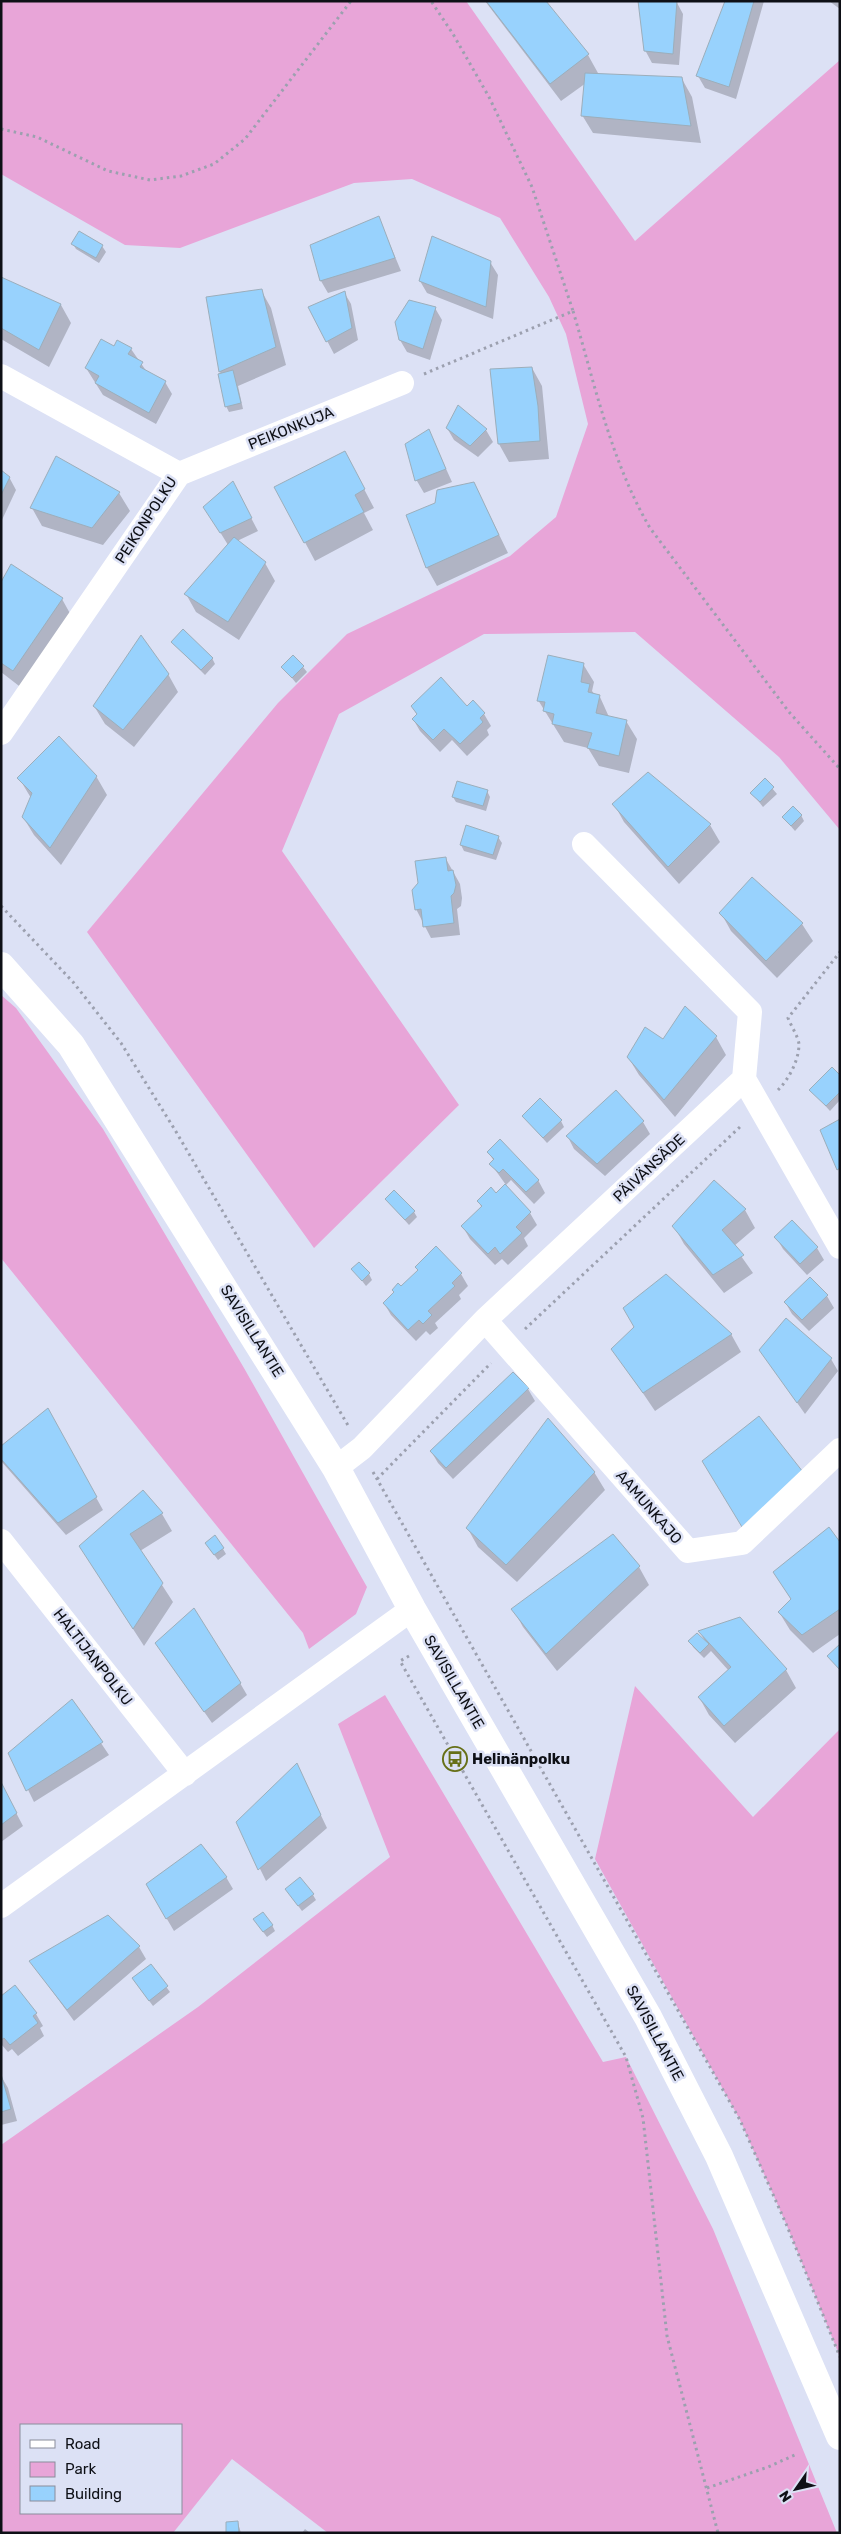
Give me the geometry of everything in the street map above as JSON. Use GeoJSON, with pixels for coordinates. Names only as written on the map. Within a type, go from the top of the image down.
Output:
{"type":"FeatureCollection","features":[{"type":"Feature","properties":{"kind":"street","name":"PEIKONPOLKU"},"geometry":{"type":"LineString","coordinates":[[1,376],[179,474],[1,733]]}},
{"type":"Feature","properties":{"kind":"street","name":"PEIKONKUJA"},"geometry":{"type":"LineString","coordinates":[[179,474],[402,382]]}},
{"type":"Feature","properties":{"kind":"street"},"geometry":{"type":"LineString","coordinates":[[584,844],[750,1012],[744,1079],[840,1248]]}},
{"type":"Feature","properties":{"kind":"street","name":"SAVISILLANTIE"},"geometry":{"type":"LineString","coordinates":[[1,966],[71,1044],[336,1468],[412,1609],[648,2017],[719,2156],[840,2436]]}},
{"type":"Feature","properties":{"kind":"street","name":"PÄIVÄNSÄDE"},"geometry":{"type":"LineString","coordinates":[[336,1468],[362,1448],[485,1320],[744,1079]]}},
{"type":"Feature","properties":{"kind":"street","name":"AAMUNKAJO"},"geometry":{"type":"LineString","coordinates":[[485,1320],[688,1551],[742,1543],[840,1450]]}},
{"type":"Feature","properties":{"kind":"street","name":"HALTIJANPOLKU"},"geometry":{"type":"LineString","coordinates":[[1,1541],[185,1774]]}},
{"type":"Feature","properties":{"kind":"street"},"geometry":{"type":"LineString","coordinates":[[1,1906],[412,1609]]}},
{"type":"Feature","properties":{"kind":"path"},"geometry":{"type":"LineString","coordinates":[[1,129],[37,137],[108,171],[150,180],[182,176],[214,164],[245,139],[351,1]]}},
{"type":"Feature","properties":{"kind":"path"},"geometry":{"type":"LineString","coordinates":[[432,1],[489,96],[532,187],[573,311],[618,464],[633,499],[646,521],[789,712],[840,769]]}},
{"type":"Feature","properties":{"kind":"path"},"geometry":{"type":"LineString","coordinates":[[402,382],[573,311]]}},
{"type":"Feature","properties":{"kind":"path"},"geometry":{"type":"LineString","coordinates":[[1,906],[73,982],[121,1044],[175,1130],[314,1371],[362,1448],[377,1480],[460,1624]]}},
{"type":"Feature","properties":{"kind":"path"},"geometry":{"type":"LineString","coordinates":[[377,1480],[507,1346],[784,1084],[796,1061],[799,1043],[788,1018],[840,952]]}},
{"type":"Feature","properties":{"kind":"path"},"geometry":{"type":"LineString","coordinates":[[400,1661],[626,2057],[643,2118],[667,2336],[718,2533]]}},
{"type":"Feature","properties":{"kind":"path"},"geometry":{"type":"LineString","coordinates":[[707,2488],[768,2467],[797,2454]]}},
{"type":"Feature","properties":{"kind":"green space"},"geometry":{"type":"Polygon","coordinates":[[[1,1],[466,1],[635,241],[840,60],[840,830],[779,757],[635,632],[484,634],[339,714],[282,851],[459,1105],[314,1248],[87,932],[278,703],[347,634],[510,556],[556,517],[588,424],[566,334],[549,297],[500,218],[412,179],[354,183],[180,248],[125,245],[1,174],[1,1]]]}},
{"type":"Feature","properties":{"kind":"green space"},"geometry":{"type":"Polygon","coordinates":[[[1,995],[16,1008],[103,1129],[244,1368],[367,1587],[356,1614],[309,1649],[303,1633],[1,1258],[1,995]]]}},
{"type":"Feature","properties":{"kind":"green space"},"geometry":{"type":"Polygon","coordinates":[[[635,1686],[753,1817],[840,1729],[840,2357],[787,2226],[740,2120],[595,1859],[635,1686]]]}},
{"type":"Feature","properties":{"kind":"green space"},"geometry":{"type":"Polygon","coordinates":[[[385,1695],[603,2062],[626,2057],[713,2229],[837,2533],[328,2533],[232,2459],[173,2533],[1,2533],[1,2145],[198,2007],[390,1857],[338,1724],[385,1695]]]}},
{"type":"Feature","properties":{"kind":"building"},"geometry":{"type":"Polygon","coordinates":[[[486,1],[546,1],[589,54],[550,84],[486,1]]]}},
{"type":"Feature","properties":{"kind":"building"},"geometry":{"type":"Polygon","coordinates":[[[638,1],[677,1],[673,54],[644,51],[638,1]]]}},
{"type":"Feature","properties":{"kind":"building"},"geometry":{"type":"Polygon","coordinates":[[[725,1],[754,1],[729,87],[696,76],[725,1]]]}},
{"type":"Feature","properties":{"kind":"building"},"geometry":{"type":"Polygon","coordinates":[[[585,73],[682,77],[691,126],[581,116],[585,73]]]}},
{"type":"Feature","properties":{"kind":"building"},"geometry":{"type":"Polygon","coordinates":[[[379,216],[395,258],[320,281],[310,245],[379,216]]]}},
{"type":"Feature","properties":{"kind":"building"},"geometry":{"type":"Polygon","coordinates":[[[79,231],[103,245],[96,258],[71,244],[79,231]]]}},
{"type":"Feature","properties":{"kind":"building"},"geometry":{"type":"Polygon","coordinates":[[[432,236],[491,261],[486,307],[419,281],[432,236]]]}},
{"type":"Feature","properties":{"kind":"building"},"geometry":{"type":"Polygon","coordinates":[[[1,277],[61,304],[39,350],[1,328],[1,277]]]}},
{"type":"Feature","properties":{"kind":"building"},"geometry":{"type":"Polygon","coordinates":[[[262,289],[276,347],[219,372],[206,297],[262,289]]]}},
{"type":"Feature","properties":{"kind":"building"},"geometry":{"type":"Polygon","coordinates":[[[345,291],[352,328],[326,342],[308,307],[345,291]]]}},
{"type":"Feature","properties":{"kind":"building"},"geometry":{"type":"Polygon","coordinates":[[[409,300],[436,307],[423,349],[399,340],[395,322],[409,300]]]}},
{"type":"Feature","properties":{"kind":"building"},"geometry":{"type":"Polygon","coordinates":[[[101,339],[114,346],[117,340],[132,348],[128,354],[143,362],[140,367],[166,381],[149,413],[95,383],[99,376],[85,368],[101,339]]]}},
{"type":"Feature","properties":{"kind":"building"},"geometry":{"type":"Polygon","coordinates":[[[532,367],[538,406],[540,441],[498,444],[490,369],[532,367]]]}},
{"type":"Feature","properties":{"kind":"building"},"geometry":{"type":"Polygon","coordinates":[[[233,370],[241,403],[225,407],[218,374],[233,370]]]}},
{"type":"Feature","properties":{"kind":"building"},"geometry":{"type":"Polygon","coordinates":[[[458,405],[487,429],[470,446],[446,428],[458,405]]]}},
{"type":"Feature","properties":{"kind":"building"},"geometry":{"type":"Polygon","coordinates":[[[429,429],[446,469],[415,481],[405,444],[429,429]]]}},
{"type":"Feature","properties":{"kind":"building"},"geometry":{"type":"Polygon","coordinates":[[[345,451],[365,489],[355,495],[364,512],[304,543],[274,487],[345,451]]]}},
{"type":"Feature","properties":{"kind":"building"},"geometry":{"type":"Polygon","coordinates":[[[56,456],[120,492],[92,528],[30,508],[56,456]]]}},
{"type":"Feature","properties":{"kind":"building"},"geometry":{"type":"Polygon","coordinates":[[[1,470],[10,477],[1,495],[1,470]]]}},
{"type":"Feature","properties":{"kind":"building"},"geometry":{"type":"Polygon","coordinates":[[[233,481],[252,518],[220,533],[203,507],[233,481]]]}},
{"type":"Feature","properties":{"kind":"building"},"geometry":{"type":"Polygon","coordinates":[[[474,482],[499,535],[426,568],[406,515],[435,503],[437,490],[474,482]]]}},
{"type":"Feature","properties":{"kind":"building"},"geometry":{"type":"Polygon","coordinates":[[[234,537],[266,562],[228,622],[184,594],[234,537]]]}},
{"type":"Feature","properties":{"kind":"building"},"geometry":{"type":"Polygon","coordinates":[[[11,564],[63,598],[13,671],[1,663],[1,582],[11,564]]]}},
{"type":"Feature","properties":{"kind":"building"},"geometry":{"type":"Polygon","coordinates":[[[183,629],[213,658],[201,670],[171,642],[183,629]]]}},
{"type":"Feature","properties":{"kind":"building"},"geometry":{"type":"Polygon","coordinates":[[[141,635],[169,674],[123,730],[93,706],[141,635]]]}},
{"type":"Feature","properties":{"kind":"building"},"geometry":{"type":"Polygon","coordinates":[[[293,655],[304,666],[292,678],[281,667],[293,655]]]}},
{"type":"Feature","properties":{"kind":"building"},"geometry":{"type":"Polygon","coordinates":[[[548,655],[584,663],[581,682],[590,684],[588,692],[600,695],[596,713],[627,720],[619,756],[587,748],[592,733],[552,724],[554,714],[543,711],[545,702],[537,701],[548,655]]]}},
{"type":"Feature","properties":{"kind":"building"},"geometry":{"type":"Polygon","coordinates":[[[441,677],[467,706],[473,700],[485,713],[480,718],[483,722],[460,744],[444,729],[433,740],[412,719],[417,714],[411,706],[441,677]]]}},
{"type":"Feature","properties":{"kind":"building"},"geometry":{"type":"Polygon","coordinates":[[[59,736],[97,776],[50,848],[22,817],[32,793],[17,778],[59,736]]]}},
{"type":"Feature","properties":{"kind":"building"},"geometry":{"type":"Polygon","coordinates":[[[648,772],[711,824],[668,867],[612,804],[648,772]]]}},
{"type":"Feature","properties":{"kind":"building"},"geometry":{"type":"Polygon","coordinates":[[[765,778],[774,787],[760,802],[750,793],[765,778]]]}},
{"type":"Feature","properties":{"kind":"building"},"geometry":{"type":"Polygon","coordinates":[[[457,781],[488,790],[483,806],[452,797],[457,781]]]}},
{"type":"Feature","properties":{"kind":"building"},"geometry":{"type":"Polygon","coordinates":[[[793,806],[802,815],[791,826],[782,817],[793,806]]]}},
{"type":"Feature","properties":{"kind":"building"},"geometry":{"type":"Polygon","coordinates":[[[466,825],[499,836],[493,855],[460,845],[466,825]]]}},
{"type":"Feature","properties":{"kind":"building"},"geometry":{"type":"Polygon","coordinates":[[[446,857],[448,871],[453,870],[456,885],[451,896],[454,923],[423,927],[421,909],[415,910],[412,890],[418,883],[415,861],[446,857]]]}},
{"type":"Feature","properties":{"kind":"building"},"geometry":{"type":"Polygon","coordinates":[[[752,877],[803,923],[766,961],[719,913],[752,877]]]}},
{"type":"Feature","properties":{"kind":"building"},"geometry":{"type":"Polygon","coordinates":[[[685,1006],[717,1036],[664,1100],[627,1057],[645,1027],[663,1039],[685,1006]]]}},
{"type":"Feature","properties":{"kind":"building"},"geometry":{"type":"Polygon","coordinates":[[[832,1067],[840,1075],[840,1092],[826,1106],[809,1090],[832,1067]]]}},
{"type":"Feature","properties":{"kind":"building"},"geometry":{"type":"Polygon","coordinates":[[[616,1090],[644,1121],[597,1164],[566,1136],[616,1090]]]}},
{"type":"Feature","properties":{"kind":"building"},"geometry":{"type":"Polygon","coordinates":[[[540,1098],[562,1120],[543,1138],[522,1116],[540,1098]]]}},
{"type":"Feature","properties":{"kind":"building"},"geometry":{"type":"Polygon","coordinates":[[[840,1119],[840,1168],[837,1170],[820,1130],[840,1119]]]}},
{"type":"Feature","properties":{"kind":"building"},"geometry":{"type":"Polygon","coordinates":[[[500,1139],[539,1180],[526,1192],[503,1169],[499,1173],[489,1164],[494,1159],[487,1152],[500,1139]]]}},
{"type":"Feature","properties":{"kind":"building"},"geometry":{"type":"Polygon","coordinates":[[[714,1180],[746,1209],[722,1230],[744,1255],[713,1275],[672,1226],[714,1180]]]}},
{"type":"Feature","properties":{"kind":"building"},"geometry":{"type":"Polygon","coordinates":[[[505,1184],[531,1212],[516,1227],[522,1233],[500,1254],[495,1247],[488,1254],[461,1226],[482,1206],[477,1201],[491,1187],[496,1193],[505,1184]]]}},
{"type":"Feature","properties":{"kind":"building"},"geometry":{"type":"Polygon","coordinates":[[[394,1190],[415,1211],[405,1220],[385,1199],[394,1190]]]}},
{"type":"Feature","properties":{"kind":"building"},"geometry":{"type":"Polygon","coordinates":[[[792,1220],[818,1247],[800,1264],[774,1237],[792,1220]]]}},
{"type":"Feature","properties":{"kind":"building"},"geometry":{"type":"Polygon","coordinates":[[[436,1246],[462,1273],[452,1283],[455,1286],[428,1311],[432,1315],[423,1324],[419,1320],[408,1330],[383,1303],[394,1292],[392,1290],[398,1283],[401,1286],[418,1270],[415,1267],[436,1246]]]}},
{"type":"Feature","properties":{"kind":"building"},"geometry":{"type":"Polygon","coordinates":[[[359,1262],[370,1273],[362,1281],[351,1269],[359,1262]]]}},
{"type":"Feature","properties":{"kind":"building"},"geometry":{"type":"Polygon","coordinates":[[[666,1274],[732,1334],[643,1393],[611,1349],[634,1327],[623,1308],[666,1274]]]}},
{"type":"Feature","properties":{"kind":"building"},"geometry":{"type":"Polygon","coordinates":[[[810,1277],[828,1295],[802,1320],[784,1302],[810,1277]]]}},
{"type":"Feature","properties":{"kind":"building"},"geometry":{"type":"Polygon","coordinates":[[[786,1318],[832,1358],[797,1403],[759,1350],[786,1318]]]}},
{"type":"Feature","properties":{"kind":"building"},"geometry":{"type":"Polygon","coordinates":[[[513,1372],[529,1388],[446,1468],[430,1451],[513,1372]]]}},
{"type":"Feature","properties":{"kind":"building"},"geometry":{"type":"Polygon","coordinates":[[[48,1408],[97,1497],[58,1523],[1,1459],[1,1446],[48,1408]]]}},
{"type":"Feature","properties":{"kind":"building"},"geometry":{"type":"Polygon","coordinates":[[[759,1416],[803,1472],[742,1527],[702,1461],[759,1416]]]}},
{"type":"Feature","properties":{"kind":"building"},"geometry":{"type":"Polygon","coordinates":[[[548,1418],[595,1472],[506,1565],[466,1528],[548,1418]]]}},
{"type":"Feature","properties":{"kind":"building"},"geometry":{"type":"Polygon","coordinates":[[[143,1490],[163,1513],[130,1534],[163,1583],[133,1629],[79,1546],[143,1490]]]}},
{"type":"Feature","properties":{"kind":"building"},"geometry":{"type":"Polygon","coordinates":[[[829,1527],[840,1542],[840,1609],[802,1635],[778,1612],[791,1599],[773,1572],[829,1527]]]}},
{"type":"Feature","properties":{"kind":"building"},"geometry":{"type":"Polygon","coordinates":[[[613,1534],[640,1566],[546,1654],[511,1609],[613,1534]]]}},
{"type":"Feature","properties":{"kind":"building"},"geometry":{"type":"Polygon","coordinates":[[[215,1535],[224,1548],[214,1555],[205,1543],[215,1535]]]}},
{"type":"Feature","properties":{"kind":"building"},"geometry":{"type":"Polygon","coordinates":[[[194,1608],[241,1683],[204,1712],[155,1643],[194,1608]]]}},
{"type":"Feature","properties":{"kind":"building"},"geometry":{"type":"Polygon","coordinates":[[[740,1617],[787,1669],[724,1726],[698,1697],[731,1667],[698,1631],[740,1617]]]}},
{"type":"Feature","properties":{"kind":"building"},"geometry":{"type":"Polygon","coordinates":[[[697,1633],[709,1644],[700,1653],[688,1641],[697,1633]]]}},
{"type":"Feature","properties":{"kind":"building"},"geometry":{"type":"Polygon","coordinates":[[[840,1644],[840,1670],[827,1656],[840,1644]]]}},
{"type":"Feature","properties":{"kind":"building"},"geometry":{"type":"Polygon","coordinates":[[[72,1699],[103,1742],[26,1791],[8,1753],[72,1699]]]}},
{"type":"Feature","properties":{"kind":"building"},"geometry":{"type":"Polygon","coordinates":[[[297,1763],[321,1815],[258,1870],[236,1822],[297,1763]]]}},
{"type":"Feature","properties":{"kind":"building"},"geometry":{"type":"Polygon","coordinates":[[[1,1782],[17,1813],[1,1825],[1,1782]]]}},
{"type":"Feature","properties":{"kind":"building"},"geometry":{"type":"Polygon","coordinates":[[[201,1844],[227,1877],[166,1919],[146,1884],[201,1844]]]}},
{"type":"Feature","properties":{"kind":"building"},"geometry":{"type":"Polygon","coordinates":[[[300,1877],[314,1894],[298,1906],[285,1889],[300,1877]]]}},
{"type":"Feature","properties":{"kind":"building"},"geometry":{"type":"Polygon","coordinates":[[[263,1912],[273,1925],[263,1932],[253,1919],[263,1912]]]}},
{"type":"Feature","properties":{"kind":"building"},"geometry":{"type":"Polygon","coordinates":[[[108,1915],[140,1946],[67,2010],[29,1961],[108,1915]]]}},
{"type":"Feature","properties":{"kind":"building"},"geometry":{"type":"Polygon","coordinates":[[[151,1964],[168,1986],[149,2001],[132,1978],[151,1964]]]}},
{"type":"Feature","properties":{"kind":"building"},"geometry":{"type":"Polygon","coordinates":[[[15,1985],[37,2013],[33,2016],[38,2023],[10,2045],[4,2038],[1,2040],[1,1996],[15,1985]]]}},
{"type":"Feature","properties":{"kind":"building"},"geometry":{"type":"Polygon","coordinates":[[[1,2074],[11,2109],[1,2112],[1,2074]]]}},
{"type":"Feature","properties":{"kind":"building"},"geometry":{"type":"Polygon","coordinates":[[[238,2521],[239,2533],[226,2533],[226,2522],[238,2521]]]}},
{"type":"Feature","properties":{"kind":"place","name":"Helinänpolku"},"geometry":{"type":"Point","coordinates":[455,1759]}}]}
